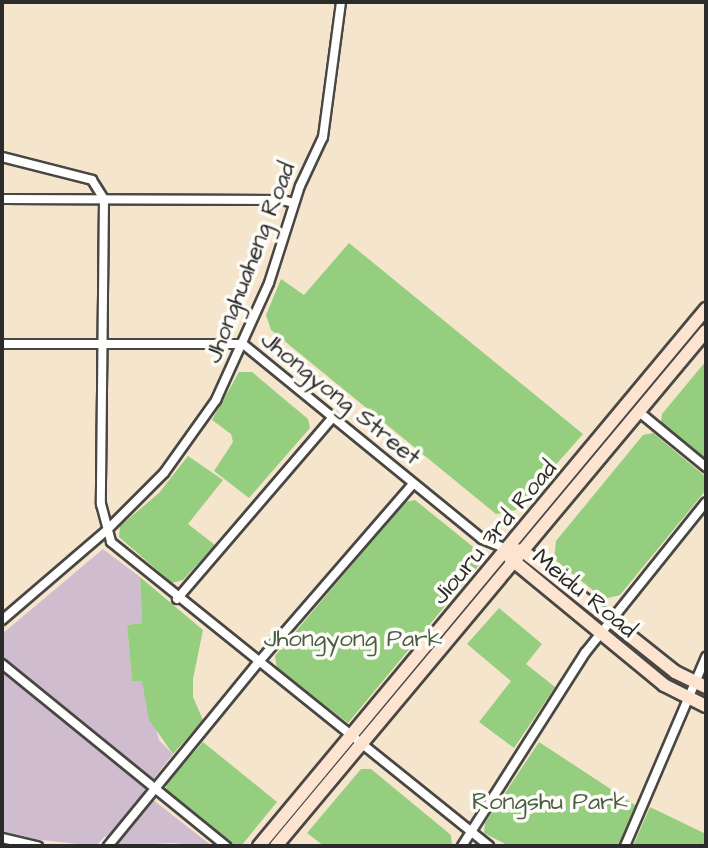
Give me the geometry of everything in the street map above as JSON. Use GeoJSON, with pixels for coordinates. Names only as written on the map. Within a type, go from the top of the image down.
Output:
{"type":"FeatureCollection","features":[{"type":"Feature","properties":{"kind":"street","name":"Jhonghuaheng Road"},"geometry":{"type":"LineString","coordinates":[[2,620],[106,531],[164,473],[194,433],[243,344],[269,284],[294,203],[323,137],[341,2]]}},
{"type":"Feature","properties":{"kind":"street"},"geometry":{"type":"LineString","coordinates":[[2,156],[92,180],[104,200],[105,344],[101,504],[106,531],[115,547],[257,664],[357,741],[469,835],[489,846]]}},
{"type":"Feature","properties":{"kind":"street"},"geometry":{"type":"LineString","coordinates":[[2,199],[294,203]]}},
{"type":"Feature","properties":{"kind":"street","name":"Jiouru 3rd Road"},"geometry":{"type":"LineString","coordinates":[[276,846],[508,550],[706,309]]}},
{"type":"Feature","properties":{"kind":"street","name":"Jiouru 3rd Road"},"geometry":{"type":"LineString","coordinates":[[259,846],[357,741],[512,564],[706,331]]}},
{"type":"Feature","properties":{"kind":"street","name":"Jhongyong Street"},"geometry":{"type":"LineString","coordinates":[[2,344],[243,344],[482,539],[508,550]]}},
{"type":"Feature","properties":{"kind":"street"},"geometry":{"type":"LineString","coordinates":[[639,412],[706,467]]}},
{"type":"Feature","properties":{"kind":"street"},"geometry":{"type":"LineString","coordinates":[[177,599],[332,417]]}},
{"type":"Feature","properties":{"kind":"street"},"geometry":{"type":"LineString","coordinates":[[108,846],[257,664],[413,484]]}},
{"type":"Feature","properties":{"kind":"street"},"geometry":{"type":"LineString","coordinates":[[462,846],[599,635],[706,502]]}},
{"type":"Feature","properties":{"kind":"street","name":"Meidu Road"},"geometry":{"type":"LineString","coordinates":[[706,687],[693,683],[610,622],[523,551],[508,550],[512,564],[599,635],[688,700],[706,706]]}},
{"type":"Feature","properties":{"kind":"street"},"geometry":{"type":"LineString","coordinates":[[625,846],[706,657]]}},
{"type":"Feature","properties":{"kind":"street"},"geometry":{"type":"LineString","coordinates":[[2,664],[154,792],[226,846]]}},
{"type":"Feature","properties":{"kind":"street"},"geometry":{"type":"LineString","coordinates":[[2,838],[38,846]]}},
{"type":"Feature","properties":{"kind":"shaded area"},"geometry":{"type":"Polygon","coordinates":[[[103,549],[140,577],[142,623],[127,625],[132,680],[142,681],[159,740],[173,754],[143,792],[212,846],[171,843],[116,846],[105,836],[96,846],[41,840],[41,846],[2,846],[2,634],[103,549]]]}},
{"type":"Feature","properties":{"kind":"green space"},"geometry":{"type":"Polygon","coordinates":[[[349,243],[583,434],[516,510],[496,514],[271,330],[266,315],[281,279],[304,295],[349,243]]]}},
{"type":"Feature","properties":{"kind":"green space"},"geometry":{"type":"Polygon","coordinates":[[[706,361],[706,462],[661,423],[662,414],[706,361]]]}},
{"type":"Feature","properties":{"kind":"green space"},"geometry":{"type":"Polygon","coordinates":[[[239,372],[252,372],[308,419],[310,428],[249,498],[214,471],[233,442],[231,434],[212,420],[239,372]]]}},
{"type":"Feature","properties":{"kind":"green space"},"geometry":{"type":"Polygon","coordinates":[[[653,433],[706,477],[706,490],[620,595],[604,599],[554,559],[556,541],[643,435],[653,433]]]}},
{"type":"Feature","properties":{"kind":"green space"},"geometry":{"type":"Polygon","coordinates":[[[188,456],[223,480],[188,524],[215,545],[183,580],[172,583],[119,537],[120,526],[159,493],[188,456]]]}},
{"type":"Feature","properties":{"kind":"green space","name":"Jhongyong Park"},"geometry":{"type":"Polygon","coordinates":[[[415,500],[477,550],[479,565],[348,723],[277,669],[275,656],[405,502],[415,500]]]}},
{"type":"Feature","properties":{"kind":"green space"},"geometry":{"type":"Polygon","coordinates":[[[140,577],[203,630],[193,679],[193,697],[203,720],[173,754],[149,720],[142,681],[132,681],[127,625],[142,623],[140,577]]]}},
{"type":"Feature","properties":{"kind":"green space"},"geometry":{"type":"Polygon","coordinates":[[[499,608],[542,644],[526,664],[555,687],[514,748],[479,722],[511,681],[467,644],[499,608]]]}},
{"type":"Feature","properties":{"kind":"green space"},"geometry":{"type":"Polygon","coordinates":[[[203,742],[277,802],[241,846],[232,846],[165,795],[167,783],[203,742]]]}},
{"type":"Feature","properties":{"kind":"green space","name":"Rongshu Park"},"geometry":{"type":"Polygon","coordinates":[[[539,742],[638,807],[620,846],[509,846],[484,833],[485,823],[539,742]]]}},
{"type":"Feature","properties":{"kind":"green space"},"geometry":{"type":"Polygon","coordinates":[[[361,769],[371,769],[451,835],[452,846],[324,846],[307,833],[361,769]]]}},
{"type":"Feature","properties":{"kind":"green space"},"geometry":{"type":"Polygon","coordinates":[[[650,807],[706,834],[703,846],[633,846],[650,807]]]}}]}
